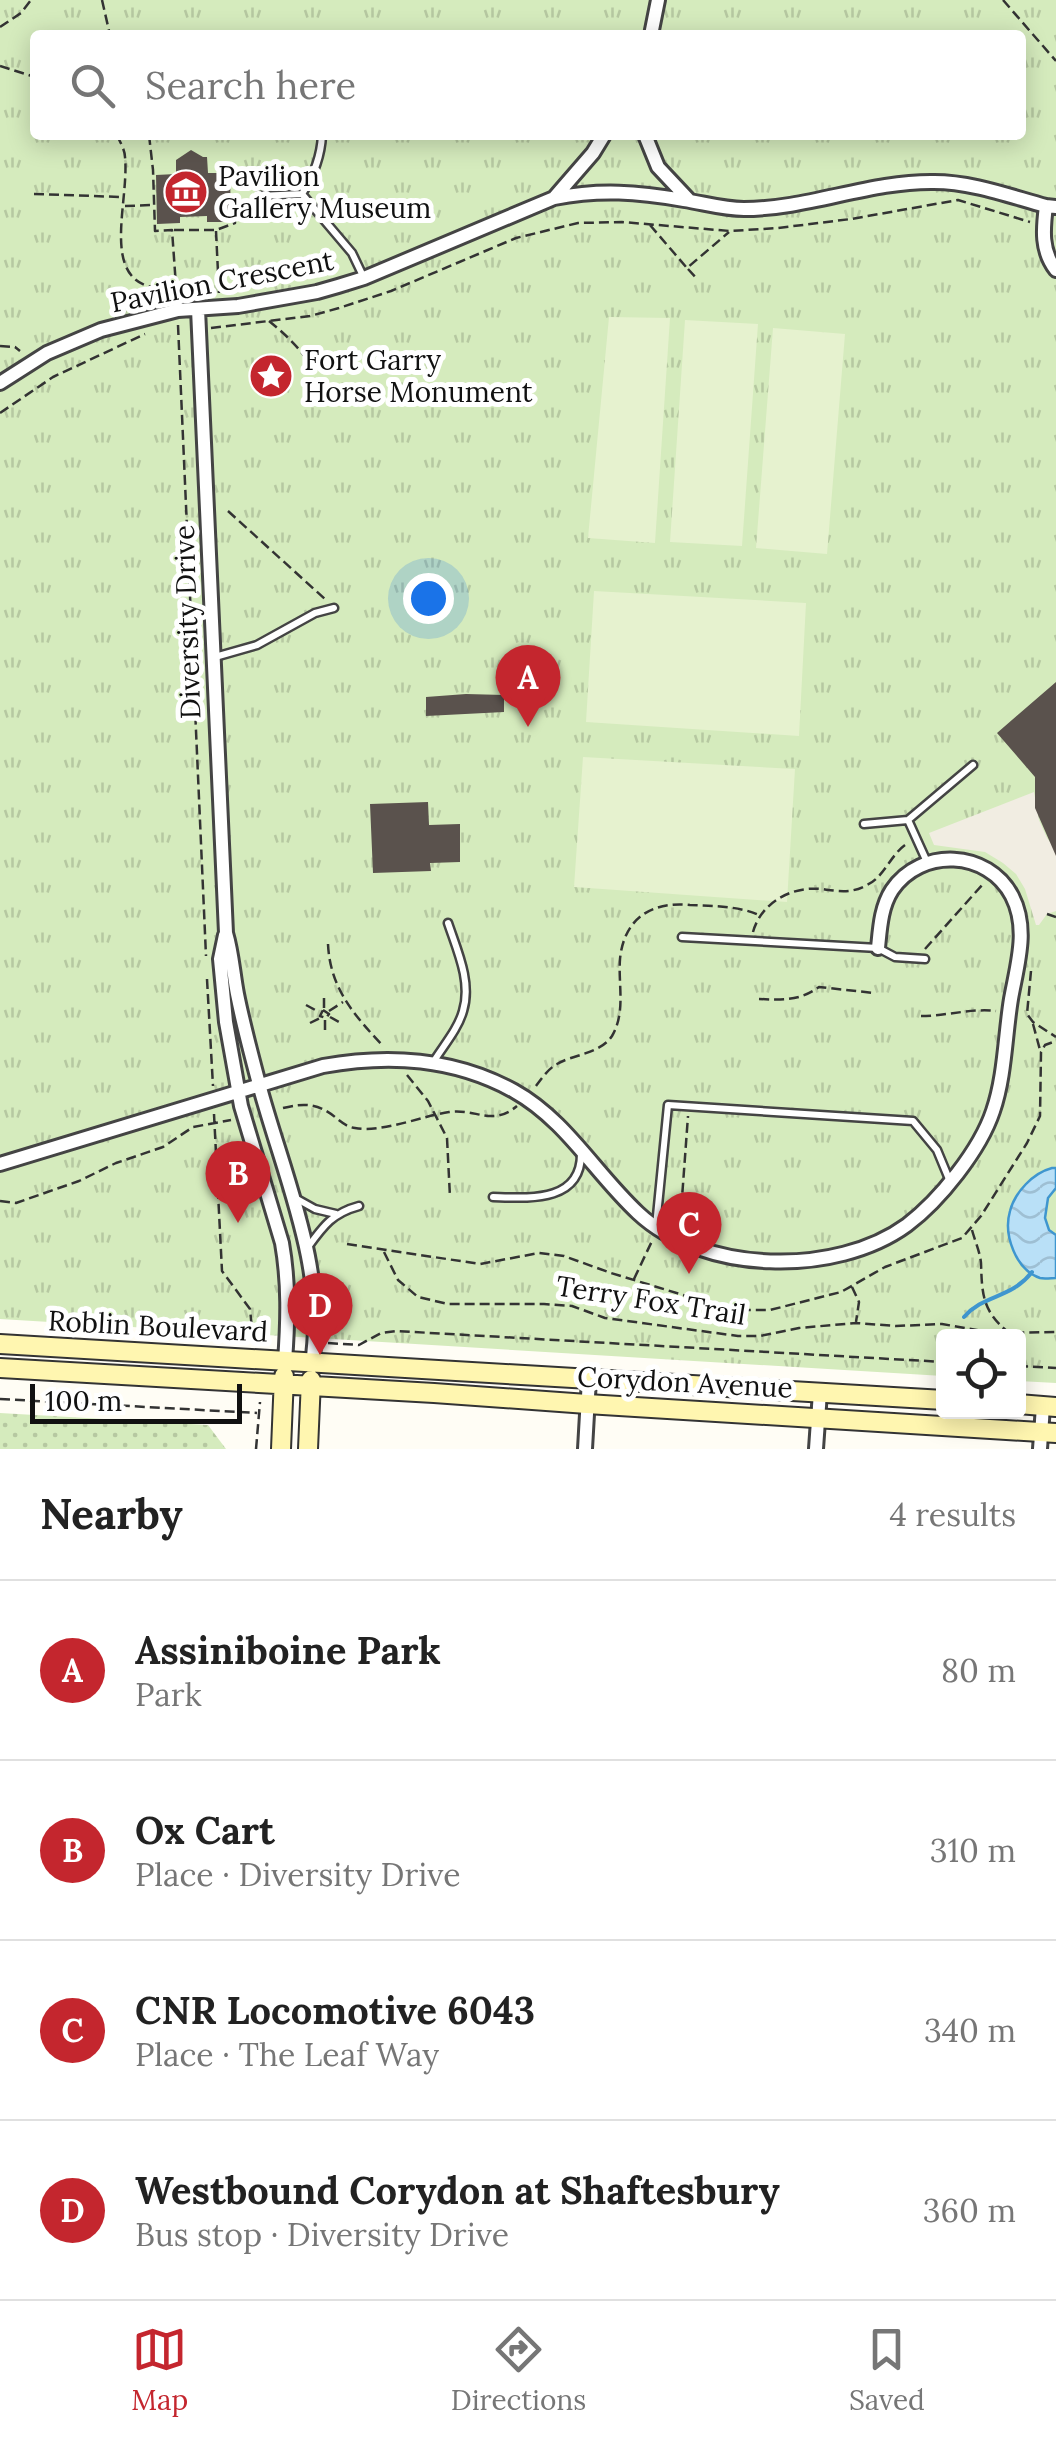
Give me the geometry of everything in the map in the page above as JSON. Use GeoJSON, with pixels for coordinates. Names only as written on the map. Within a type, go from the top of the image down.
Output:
{"type":"FeatureCollection","features":[{"type":"Feature","properties":{"kind":"main road","name":"Roblin Boulevard"},"geometry":{"type":"LineString","coordinates":[[0,1344],[312,1363]]}},
{"type":"Feature","properties":{"kind":"main road"},"geometry":{"type":"LineString","coordinates":[[281,1449],[285,1361]]}},
{"type":"Feature","properties":{"kind":"main road"},"geometry":{"type":"LineString","coordinates":[[308,1449],[312,1363]]}},
{"type":"Feature","properties":{"kind":"main road","name":"Corydon Avenue"},"geometry":{"type":"LineString","coordinates":[[312,1363],[936,1399]]}},
{"type":"Feature","properties":{"kind":"main road","name":"Roblin Boulevard"},"geometry":{"type":"LineString","coordinates":[[0,1368],[310,1387]]}},
{"type":"Feature","properties":{"kind":"main road","name":"Corydon Avenue"},"geometry":{"type":"LineString","coordinates":[[310,1387],[818,1418],[1046,1438]]}},
{"type":"Feature","properties":{"kind":"street"},"geometry":{"type":"LineString","coordinates":[[652,30],[658,0]]}},
{"type":"Feature","properties":{"kind":"street"},"geometry":{"type":"LineString","coordinates":[[554,198],[601,140]]}},
{"type":"Feature","properties":{"kind":"street"},"geometry":{"type":"LineString","coordinates":[[647,140],[658,166],[689,200]]}},
{"type":"Feature","properties":{"kind":"street","name":"Pavilion Crescent"},"geometry":{"type":"LineString","coordinates":[[0,383],[64,344],[101,330],[178,310],[219,308],[317,292],[364,278],[554,198],[580,193],[616,191],[754,209],[900,184],[936,182],[974,186],[1051,206]]}},
{"type":"Feature","properties":{"kind":"street"},"geometry":{"type":"LineString","coordinates":[[1051,206],[1044,241],[1046,254],[1056,270]]}},
{"type":"Feature","properties":{"kind":"street","name":"Diversity Drive"},"geometry":{"type":"LineString","coordinates":[[198,309],[226,933],[259,1084],[307,1248],[316,1308],[312,1363]]}},
{"type":"Feature","properties":{"kind":"street"},"geometry":{"type":"LineString","coordinates":[[0,1164],[259,1084],[341,1063],[394,1059],[434,1062],[460,1068],[513,1090],[544,1111],[638,1213],[658,1228],[696,1246],[741,1258],[789,1260],[856,1251],[890,1236],[924,1210],[974,1148],[993,1112],[1022,935],[1020,920],[1011,894],[994,872],[980,864],[940,860],[927,863],[892,890],[882,916],[878,948]]}},
{"type":"Feature","properties":{"kind":"street","name":"Diversity Drive"},"geometry":{"type":"LineString","coordinates":[[226,933],[220,959],[238,1091],[286,1265],[285,1361]]}},
{"type":"Feature","properties":{"kind":"street"},"geometry":{"type":"LineString","coordinates":[[584,1449],[589,1379]]}},
{"type":"Feature","properties":{"kind":"street"},"geometry":{"type":"LineString","coordinates":[[816,1449],[820,1392]]}},
{"type":"Feature","properties":{"kind":"street"},"geometry":{"type":"LineString","coordinates":[[1046,1438],[1050,1406]]}},
{"type":"Feature","properties":{"kind":"lane"},"geometry":{"type":"LineString","coordinates":[[302,194],[312,178],[322,140]]}},
{"type":"Feature","properties":{"kind":"lane"},"geometry":{"type":"LineString","coordinates":[[260,196],[302,194]]}},
{"type":"Feature","properties":{"kind":"lane"},"geometry":{"type":"LineString","coordinates":[[302,194],[352,252],[364,278]]}},
{"type":"Feature","properties":{"kind":"lane"},"geometry":{"type":"LineString","coordinates":[[214,658],[257,646],[315,613],[334,608]]}},
{"type":"Feature","properties":{"kind":"lane"},"geometry":{"type":"LineString","coordinates":[[864,824],[908,820],[973,765]]}},
{"type":"Feature","properties":{"kind":"lane"},"geometry":{"type":"LineString","coordinates":[[908,820],[927,863]]}},
{"type":"Feature","properties":{"kind":"lane"},"geometry":{"type":"LineString","coordinates":[[434,1062],[458,1024],[466,994],[448,923]]}},
{"type":"Feature","properties":{"kind":"lane"},"geometry":{"type":"LineString","coordinates":[[682,937],[878,948],[894,957],[922,958]]}},
{"type":"Feature","properties":{"kind":"lane"},"geometry":{"type":"LineString","coordinates":[[658,1228],[668,1104],[912,1120],[937,1150],[950,1180]]}},
{"type":"Feature","properties":{"kind":"lane"},"geometry":{"type":"LineString","coordinates":[[493,1197],[553,1194],[569,1186],[580,1170],[580,1148]]}},
{"type":"Feature","properties":{"kind":"lane"},"geometry":{"type":"LineString","coordinates":[[291,1195],[316,1210],[337,1214]]}},
{"type":"Feature","properties":{"kind":"lane"},"geometry":{"type":"LineString","coordinates":[[307,1248],[337,1214],[360,1206]]}},
{"type":"Feature","properties":{"kind":"path"},"geometry":{"type":"LineString","coordinates":[[0,27],[21,13],[31,0]]}},
{"type":"Feature","properties":{"kind":"path"},"geometry":{"type":"LineString","coordinates":[[102,0],[109,30]]}},
{"type":"Feature","properties":{"kind":"path"},"geometry":{"type":"LineString","coordinates":[[1003,0],[1056,61]]}},
{"type":"Feature","properties":{"kind":"path"},"geometry":{"type":"LineString","coordinates":[[0,66],[30,75]]}},
{"type":"Feature","properties":{"kind":"path"},"geometry":{"type":"LineString","coordinates":[[119,140],[126,154],[122,252],[128,273],[149,288],[176,288]]}},
{"type":"Feature","properties":{"kind":"path"},"geometry":{"type":"LineString","coordinates":[[149,140],[154,231],[216,230],[235,223],[234,200],[248,200]]}},
{"type":"Feature","properties":{"kind":"path"},"geometry":{"type":"LineString","coordinates":[[34,194],[124,196]]}},
{"type":"Feature","properties":{"kind":"path"},"geometry":{"type":"LineString","coordinates":[[219,328],[310,316],[392,291],[516,238],[548,228],[600,221],[730,231],[852,219],[947,201],[970,203],[1027,222]]}},
{"type":"Feature","properties":{"kind":"path"},"geometry":{"type":"LineString","coordinates":[[123,206],[154,205]]}},
{"type":"Feature","properties":{"kind":"path"},"geometry":{"type":"LineString","coordinates":[[650,224],[698,280]]}},
{"type":"Feature","properties":{"kind":"path"},"geometry":{"type":"LineString","coordinates":[[172,230],[178,310]]}},
{"type":"Feature","properties":{"kind":"path"},"geometry":{"type":"LineString","coordinates":[[216,230],[219,308]]}},
{"type":"Feature","properties":{"kind":"path"},"geometry":{"type":"LineString","coordinates":[[687,268],[730,231]]}},
{"type":"Feature","properties":{"kind":"path"},"geometry":{"type":"LineString","coordinates":[[268,320],[310,362],[324,401],[342,401]]}},
{"type":"Feature","properties":{"kind":"path"},"geometry":{"type":"LineString","coordinates":[[168,327],[178,325],[222,1271],[250,1309],[253,1339],[262,1342],[265,1359]]}},
{"type":"Feature","properties":{"kind":"path"},"geometry":{"type":"LineString","coordinates":[[0,413],[52,377],[157,328]]}},
{"type":"Feature","properties":{"kind":"path"},"geometry":{"type":"LineString","coordinates":[[0,346],[15,348],[34,360]]}},
{"type":"Feature","properties":{"kind":"path"},"geometry":{"type":"LineString","coordinates":[[228,511],[334,608]]}},
{"type":"Feature","properties":{"kind":"path"},"geometry":{"type":"LineString","coordinates":[[746,942],[756,918],[780,896],[819,888],[846,892],[866,886],[900,848],[917,838]]}},
{"type":"Feature","properties":{"kind":"path"},"geometry":{"type":"LineString","coordinates":[[922,958],[994,872]]}},
{"type":"Feature","properties":{"kind":"path"},"geometry":{"type":"LineString","coordinates":[[1046,914],[1056,917]]}},
{"type":"Feature","properties":{"kind":"path","name":"Terry Fox Trail"},"geometry":{"type":"LineString","coordinates":[[347,1244],[480,1264],[540,1253],[564,1256],[732,1310],[788,1305],[842,1292],[884,1267],[962,1238],[982,1216],[1011,1170],[1040,1116],[1041,1052],[1027,1014],[1032,968]]}},
{"type":"Feature","properties":{"kind":"path"},"geometry":{"type":"LineString","coordinates":[[759,999],[790,1000],[819,987],[874,993]]}},
{"type":"Feature","properties":{"kind":"path"},"geometry":{"type":"LineString","coordinates":[[324,998],[325,1031]]}},
{"type":"Feature","properties":{"kind":"path"},"geometry":{"type":"LineString","coordinates":[[310,1023],[344,1001]]}},
{"type":"Feature","properties":{"kind":"path"},"geometry":{"type":"LineString","coordinates":[[306,1006],[339,1022]]}},
{"type":"Feature","properties":{"kind":"path"},"geometry":{"type":"LineString","coordinates":[[920,1016],[947,1016],[978,1009],[1008,1013]]}},
{"type":"Feature","properties":{"kind":"path"},"geometry":{"type":"LineString","coordinates":[[1033,1022],[1056,1039],[1041,1052]]}},
{"type":"Feature","properties":{"kind":"path"},"geometry":{"type":"LineString","coordinates":[[634,1280],[658,1228],[682,1198],[689,1106]]}},
{"type":"Feature","properties":{"kind":"path"},"geometry":{"type":"LineString","coordinates":[[971,1228],[979,1251],[982,1294],[1004,1329]]}},
{"type":"Feature","properties":{"kind":"path","name":"Terry Fox Trail"},"geometry":{"type":"LineString","coordinates":[[384,1250],[398,1280],[418,1298],[448,1304],[572,1306],[604,1318],[738,1336],[856,1323],[942,1324],[971,1329]]}},
{"type":"Feature","properties":{"kind":"path"},"geometry":{"type":"LineString","coordinates":[[852,1286],[859,1302],[856,1323]]}},
{"type":"Feature","properties":{"kind":"path"},"geometry":{"type":"LineString","coordinates":[[358,1345],[380,1333],[396,1332],[936,1362]]}},
{"type":"Feature","properties":{"kind":"path","name":"Terry Fox Trail"},"geometry":{"type":"LineString","coordinates":[[1026,1333],[1056,1332]]}},
{"type":"Feature","properties":{"kind":"path"},"geometry":{"type":"LineString","coordinates":[[1026,1366],[1056,1368]]}},
{"type":"Feature","properties":{"kind":"path"},"geometry":{"type":"LineString","coordinates":[[256,1449],[264,1384]]}},
{"type":"Feature","properties":{"kind":"path"},"geometry":{"type":"LineString","coordinates":[[0,1399],[258,1413]]}},
{"type":"Feature","properties":{"kind":"green space"},"geometry":{"type":"Polygon","coordinates":[[[0,0],[1056,0],[1056,1383],[1026,1381],[1026,1329],[936,1329],[936,1376],[0,1319],[0,0]]]}},
{"type":"Feature","properties":{"kind":"green space"},"geometry":{"type":"Polygon","coordinates":[[[609,317],[670,318],[655,543],[588,538],[609,317]]]}},
{"type":"Feature","properties":{"kind":"green space"},"geometry":{"type":"Polygon","coordinates":[[[685,320],[758,324],[742,546],[670,542],[685,320]]]}},
{"type":"Feature","properties":{"kind":"green space"},"geometry":{"type":"Polygon","coordinates":[[[773,328],[845,334],[827,554],[756,548],[773,328]]]}},
{"type":"Feature","properties":{"kind":"green space"},"geometry":{"type":"Polygon","coordinates":[[[594,591],[806,603],[799,736],[586,722],[594,591]]]}},
{"type":"Feature","properties":{"kind":"green space"},"geometry":{"type":"Polygon","coordinates":[[[583,757],[795,769],[787,902],[574,887],[583,757]]]}},
{"type":"Feature","properties":{"kind":"green space"},"geometry":{"type":"Polygon","coordinates":[[[0,1413],[208,1425],[226,1449],[0,1449],[0,1413]]]}},
{"type":"Feature","properties":{"kind":"shaded area"},"geometry":{"type":"Polygon","coordinates":[[[1034,792],[1039,820],[1056,850],[1056,911],[1047,914],[1039,925],[1025,889],[1003,863],[985,852],[934,845],[929,833],[1034,792]]]}},
{"type":"Feature","properties":{"kind":"water"},"geometry":{"type":"Polygon","coordinates":[[[1056,1168],[1056,1188],[1048,1198],[1045,1218],[1049,1230],[1056,1235],[1056,1278],[1042,1278],[1018,1260],[1010,1241],[1008,1220],[1020,1190],[1056,1168]]]}},
{"type":"Feature","properties":{"kind":"building"},"geometry":{"type":"Polygon","coordinates":[[[191,150],[207,157],[208,173],[230,173],[231,222],[207,222],[207,216],[180,217],[180,223],[157,224],[156,175],[176,174],[176,160],[191,150]]]}},
{"type":"Feature","properties":{"kind":"building"},"geometry":{"type":"Polygon","coordinates":[[[1056,682],[1056,856],[1035,808],[1035,777],[997,733],[1056,682]]]}},
{"type":"Feature","properties":{"kind":"building"},"geometry":{"type":"Polygon","coordinates":[[[504,695],[504,712],[426,716],[426,697],[504,695]]]}},
{"type":"Feature","properties":{"kind":"building"},"geometry":{"type":"Polygon","coordinates":[[[428,802],[429,825],[460,824],[460,862],[430,863],[431,871],[373,873],[370,804],[428,802]]]}},
{"type":"Feature","properties":{"kind":"waterway"},"geometry":{"type":"LineString","coordinates":[[964,1317],[980,1304],[1015,1287],[1032,1272]]}},
{"type":"Feature","properties":{"kind":"place","name":"Pavilion Gallery Museum"},"geometry":{"type":"Point","coordinates":[186,192]}},
{"type":"Feature","properties":{"kind":"place","name":"Fort Garry Horse Monument"},"geometry":{"type":"Point","coordinates":[271,376]}},
{"type":"Feature","properties":{"kind":"place","name":"Assiniboine Park"},"geometry":{"type":"Point","coordinates":[528,727]}},
{"type":"Feature","properties":{"kind":"place","name":"Ox Cart"},"geometry":{"type":"Point","coordinates":[238,1223]}},
{"type":"Feature","properties":{"kind":"place","name":"CNR Locomotive 6043"},"geometry":{"type":"Point","coordinates":[689,1274]}},
{"type":"Feature","properties":{"kind":"place","name":"Westbound Corydon at Shaftesbury"},"geometry":{"type":"Point","coordinates":[320,1355]}}]}
